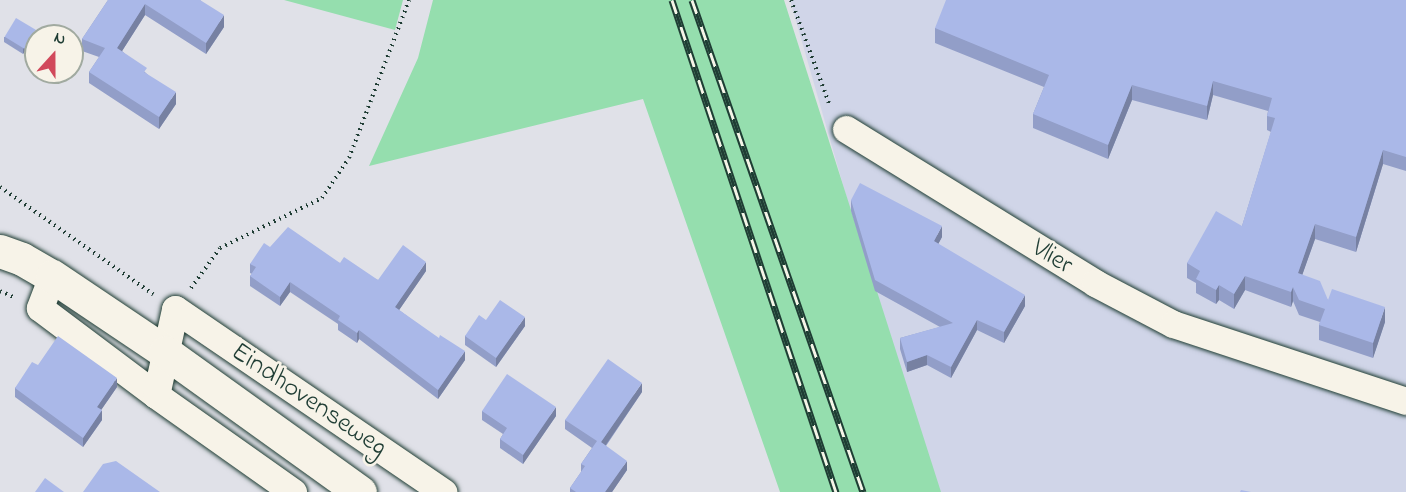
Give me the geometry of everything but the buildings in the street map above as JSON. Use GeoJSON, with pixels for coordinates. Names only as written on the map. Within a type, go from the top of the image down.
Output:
{"type":"FeatureCollection","features":[{"type":"Feature","properties":{"kind":"main road","name":"Eindhovenseweg"},"geometry":{"type":"LineString","coordinates":[[0,236],[11,255],[52,276],[165,352],[360,492]]}},
{"type":"Feature","properties":{"kind":"street","name":"Vlier"},"geometry":{"type":"LineString","coordinates":[[846,129],[1095,283],[1173,324],[1406,401]]}},
{"type":"Feature","properties":{"kind":"street"},"geometry":{"type":"LineString","coordinates":[[52,276],[40,308],[156,395],[293,492]]}},
{"type":"Feature","properties":{"kind":"street"},"geometry":{"type":"LineString","coordinates":[[156,395],[175,309]]}},
{"type":"Feature","properties":{"kind":"street","name":"Eindhovenseweg"},"geometry":{"type":"LineString","coordinates":[[175,309],[443,492]]}},
{"type":"Feature","properties":{"kind":"path"},"geometry":{"type":"LineString","coordinates":[[0,187],[175,309],[220,248],[322,198],[350,158],[409,0]]}},
{"type":"Feature","properties":{"kind":"path"},"geometry":{"type":"LineString","coordinates":[[791,0],[831,107],[846,129]]}},
{"type":"Feature","properties":{"kind":"shaded area"},"geometry":{"type":"Polygon","coordinates":[[[790,0],[1406,0],[1406,492],[931,492],[790,0]]]}},
{"type":"Feature","properties":{"kind":"green space"},"geometry":{"type":"Polygon","coordinates":[[[284,0],[403,0],[395,30],[284,0]]]}},
{"type":"Feature","properties":{"kind":"green space"},"geometry":{"type":"Polygon","coordinates":[[[433,0],[784,0],[941,492],[780,492],[643,99],[369,166],[418,58],[433,0]]]}},
{"type":"Feature","properties":{"kind":"railway"},"geometry":{"type":"LineString","coordinates":[[672,0],[836,492]]}},
{"type":"Feature","properties":{"kind":"railway"},"geometry":{"type":"LineString","coordinates":[[692,0],[863,492]]}}]}
